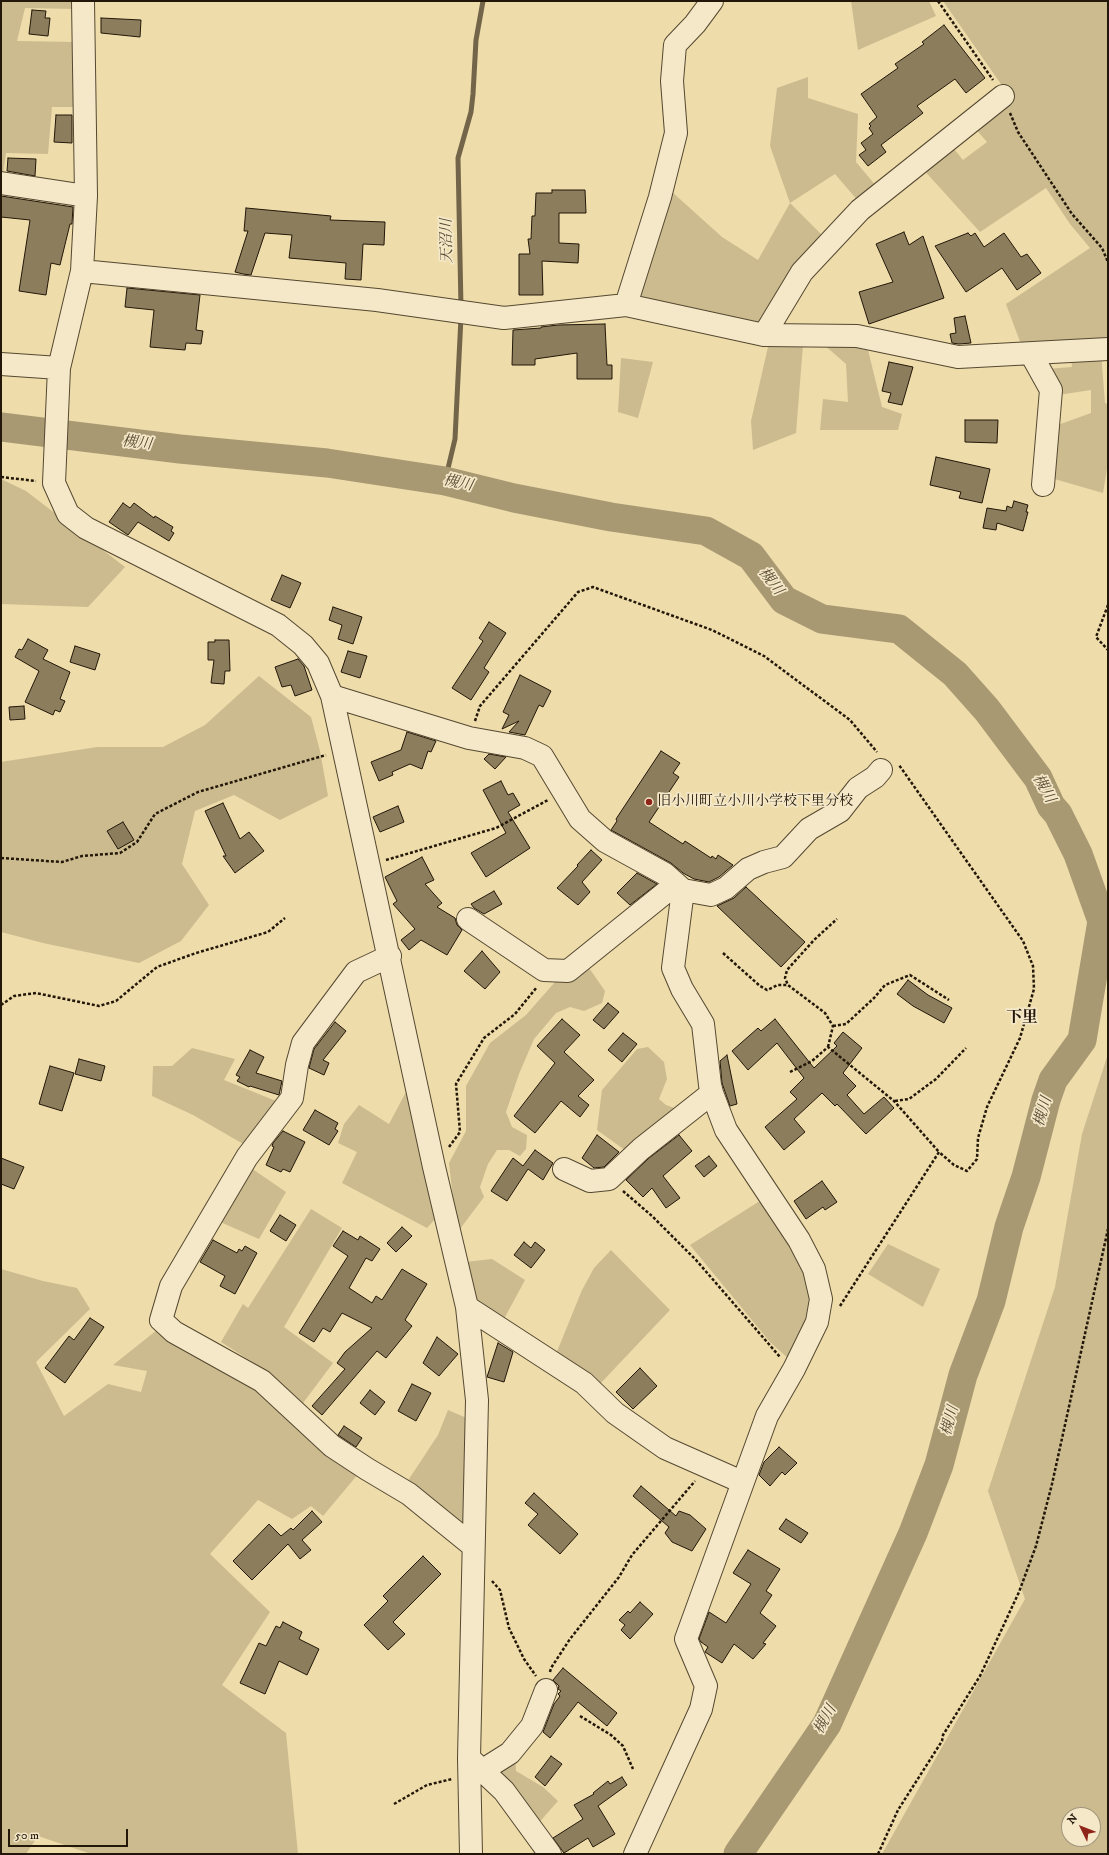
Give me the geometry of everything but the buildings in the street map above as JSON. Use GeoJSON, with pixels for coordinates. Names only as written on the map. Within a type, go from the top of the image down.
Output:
{"type":"FeatureCollection","features":[{"type":"Feature","properties":{"kind":"street"},"geometry":{"type":"LineString","coordinates":[[83,1],[86,196],[82,272],[59,373],[55,480],[68,514],[86,528],[278,625],[304,645],[318,663],[332,696],[370,872],[390,956],[434,1167],[467,1307],[477,1400],[473,1546],[474,1768],[471,1854]]}},
{"type":"Feature","properties":{"kind":"street"},"geometry":{"type":"LineString","coordinates":[[626,305],[660,197],[676,133],[672,81],[675,45],[695,24],[712,1]]}},
{"type":"Feature","properties":{"kind":"street"},"geometry":{"type":"LineString","coordinates":[[764,335],[802,272],[860,210],[1003,96]]}},
{"type":"Feature","properties":{"kind":"street"},"geometry":{"type":"LineString","coordinates":[[1,183],[86,196]]}},
{"type":"Feature","properties":{"kind":"street"},"geometry":{"type":"LineString","coordinates":[[82,272],[377,300],[504,318],[626,305],[764,335],[857,336],[958,357],[1108,349]]}},
{"type":"Feature","properties":{"kind":"street"},"geometry":{"type":"LineString","coordinates":[[1031,354],[1051,390],[1043,485]]}},
{"type":"Feature","properties":{"kind":"street"},"geometry":{"type":"LineString","coordinates":[[1,364],[59,373]]}},
{"type":"Feature","properties":{"kind":"street"},"geometry":{"type":"LineString","coordinates":[[332,696],[469,738],[525,748],[542,756],[580,819],[605,841],[665,874],[680,887],[711,895],[726,888],[748,869],[764,862],[783,857],[810,829],[840,811],[858,788],[875,777],[882,764]]}},
{"type":"Feature","properties":{"kind":"street"},"geometry":{"type":"LineString","coordinates":[[468,918],[544,970],[568,971],[680,887]]}},
{"type":"Feature","properties":{"kind":"street"},"geometry":{"type":"LineString","coordinates":[[635,1854],[701,1708],[706,1686],[686,1639],[767,1416],[794,1369],[817,1322],[821,1299],[814,1269],[799,1240],[726,1130],[712,1093],[703,1024],[682,989],[673,968],[680,887]]}},
{"type":"Feature","properties":{"kind":"street"},"geometry":{"type":"LineString","coordinates":[[390,956],[356,972],[304,1043],[297,1065],[292,1098],[247,1157],[175,1279],[171,1286],[161,1320],[174,1332],[262,1381],[332,1446],[409,1494],[473,1546]]}},
{"type":"Feature","properties":{"kind":"street"},"geometry":{"type":"LineString","coordinates":[[564,1169],[590,1180],[609,1179],[641,1149],[712,1093]]}},
{"type":"Feature","properties":{"kind":"street"},"geometry":{"type":"LineString","coordinates":[[467,1307],[584,1383],[616,1413],[665,1448],[742,1482]]}},
{"type":"Feature","properties":{"kind":"street"},"geometry":{"type":"LineString","coordinates":[[474,1768],[510,1753],[532,1726],[546,1690]]}},
{"type":"Feature","properties":{"kind":"street"},"geometry":{"type":"LineString","coordinates":[[474,1768],[504,1791],[550,1854]]}},
{"type":"Feature","properties":{"kind":"path"},"geometry":{"type":"LineString","coordinates":[[938,1],[1003,96],[1018,132],[1072,214],[1102,248],[1108,262]]}},
{"type":"Feature","properties":{"kind":"path"},"geometry":{"type":"LineString","coordinates":[[1,477],[55,480]]}},
{"type":"Feature","properties":{"kind":"path"},"geometry":{"type":"LineString","coordinates":[[469,738],[480,706],[578,592],[593,587],[712,630],[764,656],[850,720],[882,764],[899,764],[1023,941],[1034,966],[1034,989],[1020,1038],[987,1107],[978,1138],[977,1159],[967,1171],[954,1165],[939,1152],[894,1101],[828,1047]]}},
{"type":"Feature","properties":{"kind":"path"},"geometry":{"type":"LineString","coordinates":[[1108,605],[1096,637],[1108,650]]}},
{"type":"Feature","properties":{"kind":"path"},"geometry":{"type":"LineString","coordinates":[[1,858],[62,862],[82,856],[120,853],[137,842],[155,814],[198,792],[344,750]]}},
{"type":"Feature","properties":{"kind":"path"},"geometry":{"type":"LineString","coordinates":[[370,872],[387,859],[496,828],[563,791]]}},
{"type":"Feature","properties":{"kind":"path"},"geometry":{"type":"LineString","coordinates":[[1,1005],[14,996],[36,992],[99,1006],[116,1001],[158,967],[196,953],[268,932],[285,918]]}},
{"type":"Feature","properties":{"kind":"path"},"geometry":{"type":"LineString","coordinates":[[790,1072],[812,1061],[828,1047],[833,1026],[825,1013],[788,985],[785,978],[787,970],[814,940],[837,919]]}},
{"type":"Feature","properties":{"kind":"path"},"geometry":{"type":"LineString","coordinates":[[723,953],[760,986],[768,990],[778,985],[788,985]]}},
{"type":"Feature","properties":{"kind":"path"},"geometry":{"type":"LineString","coordinates":[[434,1167],[460,1132],[456,1084],[484,1038],[516,1014],[551,970]]}},
{"type":"Feature","properties":{"kind":"path"},"geometry":{"type":"LineString","coordinates":[[833,1026],[846,1024],[874,998],[885,985],[910,975],[949,1000]]}},
{"type":"Feature","properties":{"kind":"path"},"geometry":{"type":"LineString","coordinates":[[894,1101],[909,1099],[936,1079],[966,1048]]}},
{"type":"Feature","properties":{"kind":"path"},"geometry":{"type":"LineString","coordinates":[[817,1322],[833,1318],[939,1152]]}},
{"type":"Feature","properties":{"kind":"path"},"geometry":{"type":"LineString","coordinates":[[609,1179],[652,1216],[696,1260],[776,1353],[794,1369]]}},
{"type":"Feature","properties":{"kind":"path"},"geometry":{"type":"LineString","coordinates":[[878,1854],[898,1810],[942,1741],[943,1735],[980,1676],[1019,1592],[1036,1546],[1052,1484],[1108,1229]]}},
{"type":"Feature","properties":{"kind":"path"},"geometry":{"type":"LineString","coordinates":[[546,1690],[551,1668],[570,1639],[619,1577],[632,1555],[707,1467]]}},
{"type":"Feature","properties":{"kind":"path"},"geometry":{"type":"LineString","coordinates":[[491,1580],[500,1590],[510,1628],[524,1659],[546,1690]]}},
{"type":"Feature","properties":{"kind":"path"},"geometry":{"type":"LineString","coordinates":[[580,1716],[611,1735],[623,1746],[634,1769]]}},
{"type":"Feature","properties":{"kind":"path"},"geometry":{"type":"LineString","coordinates":[[394,1804],[427,1785],[474,1768]]}},
{"type":"Feature","properties":{"kind":"shaded area"},"geometry":{"type":"Polygon","coordinates":[[[1,1],[75,1],[75,9],[25,8],[17,41],[76,42],[78,107],[52,107],[48,154],[6,153],[3,175],[1,175],[1,1]]]}},
{"type":"Feature","properties":{"kind":"shaded area"},"geometry":{"type":"Polygon","coordinates":[[[851,1],[929,1],[936,16],[858,50],[851,1]]]}},
{"type":"Feature","properties":{"kind":"shaded area"},"geometry":{"type":"Polygon","coordinates":[[[943,1],[1108,1],[1108,340],[1022,347],[1006,304],[1090,248],[1070,224],[1046,188],[980,232],[922,168],[950,144],[963,160],[987,142],[973,126],[1010,97],[943,1]]]}},
{"type":"Feature","properties":{"kind":"shaded area"},"geometry":{"type":"Polygon","coordinates":[[[808,77],[808,98],[858,114],[856,162],[877,187],[859,202],[835,174],[790,203],[770,146],[777,88],[808,77]]]}},
{"type":"Feature","properties":{"kind":"shaded area"},"geometry":{"type":"Polygon","coordinates":[[[671,191],[722,237],[758,260],[790,203],[823,236],[761,327],[638,300],[671,191]]]}},
{"type":"Feature","properties":{"kind":"shaded area"},"geometry":{"type":"Polygon","coordinates":[[[823,344],[867,346],[882,407],[902,414],[898,430],[820,430],[823,399],[848,402],[846,364],[823,344]]]}},
{"type":"Feature","properties":{"kind":"shaded area"},"geometry":{"type":"Polygon","coordinates":[[[803,345],[796,433],[753,450],[751,421],[768,347],[803,345]]]}},
{"type":"Feature","properties":{"kind":"shaded area"},"geometry":{"type":"Polygon","coordinates":[[[1101,353],[1105,403],[1108,404],[1108,463],[1103,493],[1051,478],[1055,426],[1091,413],[1091,390],[1058,395],[1046,369],[1072,367],[1071,356],[1101,353]]]}},
{"type":"Feature","properties":{"kind":"shaded area"},"geometry":{"type":"Polygon","coordinates":[[[621,358],[653,362],[638,418],[618,412],[621,358]]]}},
{"type":"Feature","properties":{"kind":"shaded area"},"geometry":{"type":"Polygon","coordinates":[[[1,479],[26,491],[125,567],[88,607],[1,604],[1,479]]]}},
{"type":"Feature","properties":{"kind":"shaded area"},"geometry":{"type":"Polygon","coordinates":[[[259,676],[311,717],[320,751],[328,796],[280,820],[234,795],[195,811],[182,864],[209,905],[181,941],[139,963],[43,943],[1,932],[1,762],[97,747],[163,747],[205,725],[259,676]]]}},
{"type":"Feature","properties":{"kind":"shaded area"},"geometry":{"type":"Polygon","coordinates":[[[587,965],[605,991],[602,1003],[584,1011],[570,1007],[556,1013],[534,1039],[519,1074],[506,1112],[512,1127],[527,1135],[526,1149],[520,1156],[509,1150],[497,1150],[488,1164],[480,1187],[484,1197],[457,1233],[449,1163],[466,1131],[466,1086],[490,1043],[526,1015],[555,982],[587,965]]]}},
{"type":"Feature","properties":{"kind":"shaded area"},"geometry":{"type":"Polygon","coordinates":[[[648,1047],[664,1062],[667,1079],[659,1099],[666,1105],[680,1110],[629,1153],[597,1130],[602,1090],[637,1049],[648,1047]]]}},
{"type":"Feature","properties":{"kind":"shaded area"},"geometry":{"type":"Polygon","coordinates":[[[192,1048],[235,1059],[224,1080],[276,1101],[245,1145],[193,1115],[152,1096],[153,1066],[172,1066],[192,1048]]]}},
{"type":"Feature","properties":{"kind":"shaded area"},"geometry":{"type":"Polygon","coordinates":[[[1108,1054],[1108,1854],[882,1854],[1025,1599],[988,1491],[1055,1287],[1082,1134],[1108,1054]]]}},
{"type":"Feature","properties":{"kind":"shaded area"},"geometry":{"type":"Polygon","coordinates":[[[406,1092],[436,1218],[427,1228],[342,1183],[357,1152],[338,1143],[344,1124],[359,1105],[389,1124],[406,1092]]]}},
{"type":"Feature","properties":{"kind":"shaded area"},"geometry":{"type":"Polygon","coordinates":[[[251,1168],[286,1192],[259,1239],[218,1221],[251,1168]]]}},
{"type":"Feature","properties":{"kind":"shaded area"},"geometry":{"type":"Polygon","coordinates":[[[763,1199],[806,1262],[814,1293],[809,1325],[790,1360],[770,1342],[690,1245],[763,1199]]]}},
{"type":"Feature","properties":{"kind":"shaded area"},"geometry":{"type":"Polygon","coordinates":[[[311,1209],[342,1228],[284,1327],[333,1363],[303,1403],[268,1372],[221,1342],[243,1304],[248,1308],[311,1209]]]}},
{"type":"Feature","properties":{"kind":"shaded area"},"geometry":{"type":"Polygon","coordinates":[[[888,1244],[940,1269],[923,1307],[868,1274],[888,1244]]]}},
{"type":"Feature","properties":{"kind":"shaded area"},"geometry":{"type":"Polygon","coordinates":[[[611,1250],[670,1310],[599,1385],[556,1354],[582,1290],[594,1268],[611,1250]]]}},
{"type":"Feature","properties":{"kind":"shaded area"},"geometry":{"type":"Polygon","coordinates":[[[492,1259],[525,1280],[504,1319],[473,1299],[465,1262],[492,1259]]]}},
{"type":"Feature","properties":{"kind":"shaded area"},"geometry":{"type":"Polygon","coordinates":[[[1,1269],[43,1281],[77,1288],[90,1309],[36,1362],[64,1416],[108,1384],[141,1392],[147,1371],[113,1365],[157,1330],[258,1388],[359,1473],[323,1516],[311,1506],[292,1519],[258,1500],[210,1554],[270,1612],[222,1685],[286,1733],[298,1854],[91,1854],[38,1836],[26,1854],[1,1854],[1,1269]]]}},
{"type":"Feature","properties":{"kind":"shaded area"},"geometry":{"type":"Polygon","coordinates":[[[448,1410],[469,1419],[466,1520],[458,1522],[407,1482],[438,1435],[448,1410]]]}},
{"type":"Feature","properties":{"kind":"shaded area"},"geometry":{"type":"Polygon","coordinates":[[[515,1752],[516,1771],[543,1787],[558,1801],[536,1826],[493,1771],[515,1752]]]}},
{"type":"Feature","properties":{"kind":"waterway","name":"天沼川"},"geometry":{"type":"LineString","coordinates":[[461,307],[458,158],[471,112],[476,40],[483,1]]}},
{"type":"Feature","properties":{"kind":"waterway","name":"天沼川"},"geometry":{"type":"LineString","coordinates":[[445,481],[455,439],[461,317]]}},
{"type":"Feature","properties":{"kind":"waterway","name":"槻川"},"geometry":{"type":"LineString","coordinates":[[1,427],[180,449],[327,463],[445,481],[514,498],[611,517],[706,531],[751,556],[784,600],[822,619],[899,629],[955,674],[987,710],[1038,778],[1051,806],[1058,814],[1078,854],[1102,921],[1082,1040],[1053,1080],[1046,1100],[1026,1177],[1009,1227],[991,1301],[963,1375],[939,1465],[913,1533],[827,1724],[738,1854]]}},
{"type":"Feature","properties":{"kind":"place","name":"旧小川町立小川小学校下里分校"},"geometry":{"type":"Point","coordinates":[649,802]}},
{"type":"Feature","properties":{"kind":"district","name":"下里"},"geometry":{"type":"Point","coordinates":[1022,1019]}}]}
